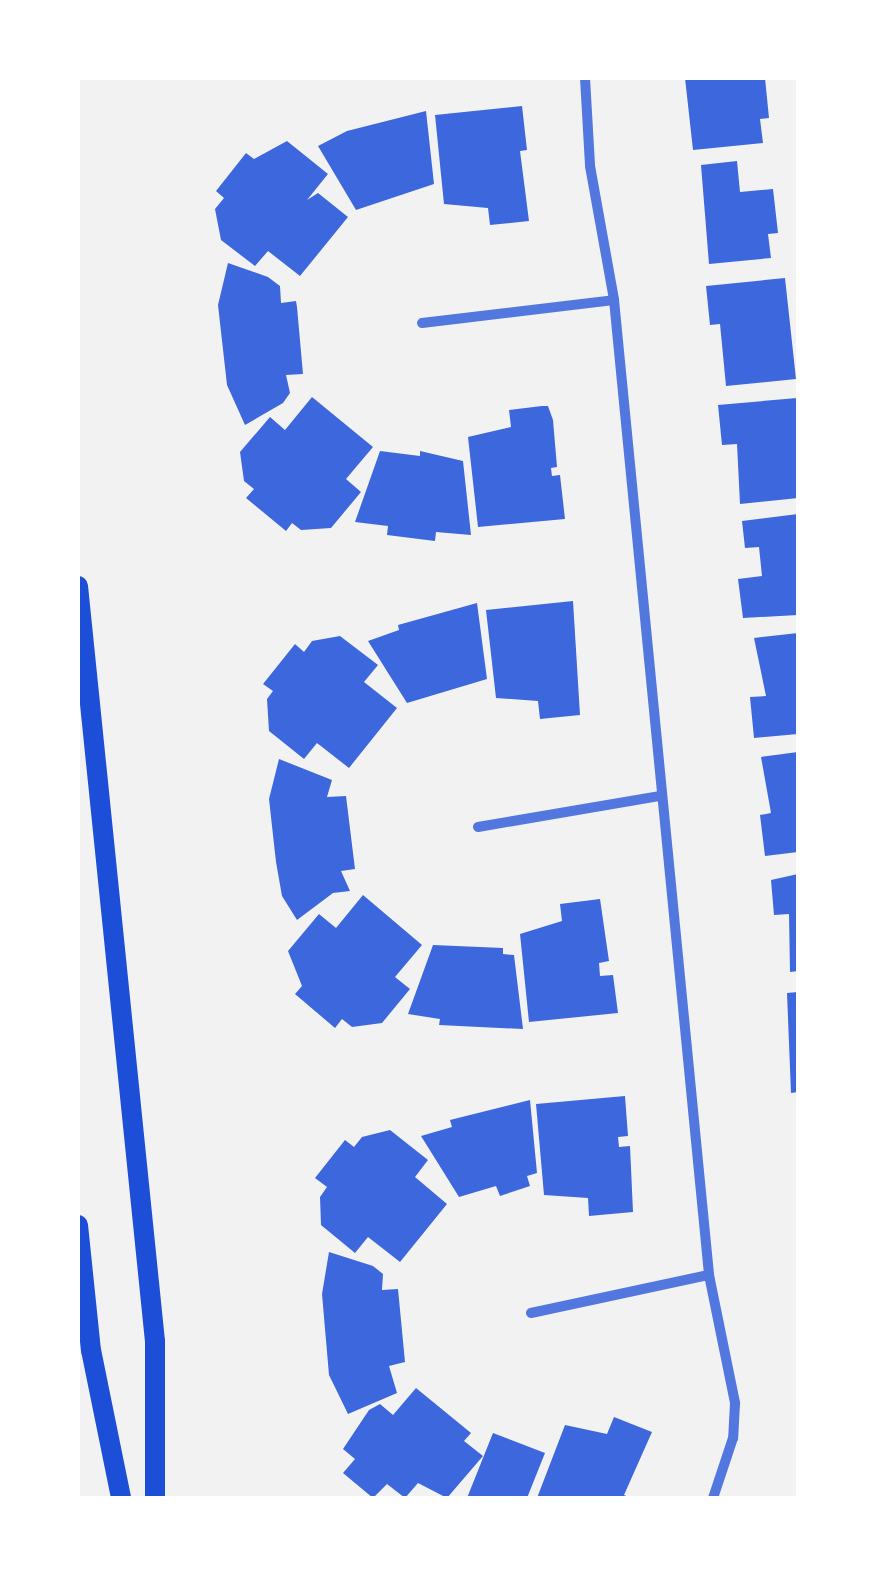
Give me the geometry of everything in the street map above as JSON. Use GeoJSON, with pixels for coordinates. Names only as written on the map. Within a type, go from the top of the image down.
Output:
{"type":"FeatureCollection","features":[{"type":"Feature","properties":{"kind":"main road"},"geometry":{"type":"LineString","coordinates":[[78,586],[156,1341],[155,1498]]}},
{"type":"Feature","properties":{"kind":"main road"},"geometry":{"type":"LineString","coordinates":[[78,1225],[94,1368],[121,1498]]}},
{"type":"Feature","properties":{"kind":"street"},"geometry":{"type":"LineString","coordinates":[[585,78],[590,166],[614,300],[709,1275],[735,1403],[733,1438],[713,1498]]}},
{"type":"Feature","properties":{"kind":"street"},"geometry":{"type":"LineString","coordinates":[[422,323],[614,300]]}},
{"type":"Feature","properties":{"kind":"street"},"geometry":{"type":"LineString","coordinates":[[478,827],[660,796]]}},
{"type":"Feature","properties":{"kind":"street"},"geometry":{"type":"LineString","coordinates":[[532,1313],[709,1275]]}},
{"type":"Feature","properties":{"kind":"building"},"geometry":{"type":"Polygon","coordinates":[[[685,78],[765,78],[769,118],[760,119],[763,143],[693,150],[685,78]]]}},
{"type":"Feature","properties":{"kind":"building"},"geometry":{"type":"Polygon","coordinates":[[[522,106],[527,150],[520,151],[529,221],[490,225],[488,208],[444,204],[435,115],[522,106]]]}},
{"type":"Feature","properties":{"kind":"building"},"geometry":{"type":"Polygon","coordinates":[[[426,111],[434,184],[356,210],[318,146],[347,131],[426,111]]]}},
{"type":"Feature","properties":{"kind":"building"},"geometry":{"type":"Polygon","coordinates":[[[287,141],[328,174],[307,200],[318,193],[348,217],[300,276],[268,251],[255,266],[221,240],[215,209],[224,198],[216,191],[246,153],[254,159],[287,141]]]}},
{"type":"Feature","properties":{"kind":"building"},"geometry":{"type":"Polygon","coordinates":[[[737,161],[740,192],[773,189],[778,233],[768,234],[771,258],[709,264],[701,165],[737,161]]]}},
{"type":"Feature","properties":{"kind":"building"},"geometry":{"type":"Polygon","coordinates":[[[228,263],[268,277],[280,286],[281,303],[296,301],[297,307],[303,374],[286,375],[290,393],[283,403],[245,425],[227,385],[218,305],[228,263]]]}},
{"type":"Feature","properties":{"kind":"building"},"geometry":{"type":"Polygon","coordinates":[[[785,278],[796,379],[726,386],[720,324],[710,325],[706,286],[785,278]]]}},
{"type":"Feature","properties":{"kind":"building"},"geometry":{"type":"Polygon","coordinates":[[[312,397],[373,447],[346,479],[361,492],[331,528],[301,530],[292,523],[286,531],[246,498],[254,489],[244,481],[240,452],[270,417],[285,430],[312,397]]]}},
{"type":"Feature","properties":{"kind":"building"},"geometry":{"type":"Polygon","coordinates":[[[797,398],[798,498],[740,504],[737,444],[722,445],[718,405],[797,398]]]}},
{"type":"Feature","properties":{"kind":"building"},"geometry":{"type":"Polygon","coordinates":[[[548,406],[557,467],[551,468],[552,476],[560,475],[565,519],[478,527],[468,437],[511,427],[509,410],[548,406]]]}},
{"type":"Feature","properties":{"kind":"building"},"geometry":{"type":"Polygon","coordinates":[[[380,451],[420,456],[420,451],[463,461],[471,535],[436,532],[435,541],[387,535],[388,526],[355,522],[380,451]]]}},
{"type":"Feature","properties":{"kind":"building"},"geometry":{"type":"Polygon","coordinates":[[[798,514],[798,615],[743,618],[738,579],[762,576],[759,547],[745,548],[742,521],[798,514]]]}},
{"type":"Feature","properties":{"kind":"building"},"geometry":{"type":"Polygon","coordinates":[[[573,601],[580,715],[540,719],[538,701],[496,698],[486,610],[573,601]]]}},
{"type":"Feature","properties":{"kind":"building"},"geometry":{"type":"Polygon","coordinates":[[[477,603],[487,679],[407,703],[368,641],[399,630],[398,625],[477,603]]]}},
{"type":"Feature","properties":{"kind":"building"},"geometry":{"type":"Polygon","coordinates":[[[798,633],[798,734],[754,738],[750,697],[766,696],[754,638],[798,633]]]}},
{"type":"Feature","properties":{"kind":"building"},"geometry":{"type":"Polygon","coordinates":[[[340,636],[378,665],[364,682],[397,708],[349,768],[317,743],[304,759],[269,731],[267,699],[273,691],[263,684],[295,644],[304,652],[312,641],[340,636]]]}},
{"type":"Feature","properties":{"kind":"building"},"geometry":{"type":"Polygon","coordinates":[[[798,752],[798,852],[765,856],[760,815],[771,813],[761,757],[798,752]]]}},
{"type":"Feature","properties":{"kind":"building"},"geometry":{"type":"Polygon","coordinates":[[[279,759],[332,780],[327,797],[346,796],[355,869],[341,871],[350,891],[333,893],[297,920],[282,896],[276,862],[269,799],[279,759]]]}},
{"type":"Feature","properties":{"kind":"building"},"geometry":{"type":"Polygon","coordinates":[[[798,874],[798,971],[790,972],[789,914],[774,915],[771,880],[798,874]]]}},
{"type":"Feature","properties":{"kind":"building"},"geometry":{"type":"Polygon","coordinates":[[[363,895],[422,945],[395,977],[410,989],[382,1023],[352,1027],[342,1019],[335,1028],[295,994],[302,986],[288,951],[319,914],[336,928],[363,895]]]}},
{"type":"Feature","properties":{"kind":"building"},"geometry":{"type":"Polygon","coordinates":[[[600,899],[609,961],[599,963],[600,976],[613,975],[618,1013],[529,1022],[520,934],[562,921],[560,904],[600,899]]]}},
{"type":"Feature","properties":{"kind":"building"},"geometry":{"type":"Polygon","coordinates":[[[433,945],[503,948],[503,954],[514,955],[523,1029],[439,1025],[440,1019],[408,1014],[433,945]]]}},
{"type":"Feature","properties":{"kind":"building"},"geometry":{"type":"Polygon","coordinates":[[[798,992],[798,1092],[791,1093],[787,993],[798,992]]]}},
{"type":"Feature","properties":{"kind":"building"},"geometry":{"type":"Polygon","coordinates":[[[625,1096],[628,1136],[618,1137],[619,1147],[630,1146],[633,1212],[589,1216],[588,1198],[544,1195],[536,1104],[625,1096]]]}},
{"type":"Feature","properties":{"kind":"building"},"geometry":{"type":"Polygon","coordinates":[[[530,1100],[537,1173],[527,1176],[530,1186],[500,1196],[496,1186],[459,1197],[421,1136],[452,1127],[450,1120],[530,1100]]]}},
{"type":"Feature","properties":{"kind":"building"},"geometry":{"type":"Polygon","coordinates":[[[390,1130],[428,1160],[415,1177],[447,1204],[400,1262],[368,1237],[355,1253],[321,1225],[320,1197],[327,1187],[315,1178],[345,1140],[354,1147],[362,1137],[390,1130]]]}},
{"type":"Feature","properties":{"kind":"building"},"geometry":{"type":"Polygon","coordinates":[[[329,1252],[373,1266],[383,1274],[382,1290],[398,1289],[405,1362],[389,1366],[397,1393],[348,1414],[329,1375],[322,1294],[329,1252]]]}},
{"type":"Feature","properties":{"kind":"building"},"geometry":{"type":"Polygon","coordinates":[[[416,1388],[471,1433],[464,1441],[483,1456],[447,1498],[418,1483],[405,1498],[387,1484],[373,1498],[343,1473],[355,1459],[343,1449],[369,1410],[380,1404],[393,1415],[416,1388]]]}},
{"type":"Feature","properties":{"kind":"building"},"geometry":{"type":"Polygon","coordinates":[[[614,1417],[652,1432],[624,1495],[631,1498],[537,1498],[565,1425],[607,1434],[614,1417]]]}},
{"type":"Feature","properties":{"kind":"building"},"geometry":{"type":"Polygon","coordinates":[[[493,1433],[545,1453],[527,1498],[467,1498],[493,1433]]]}}]}
